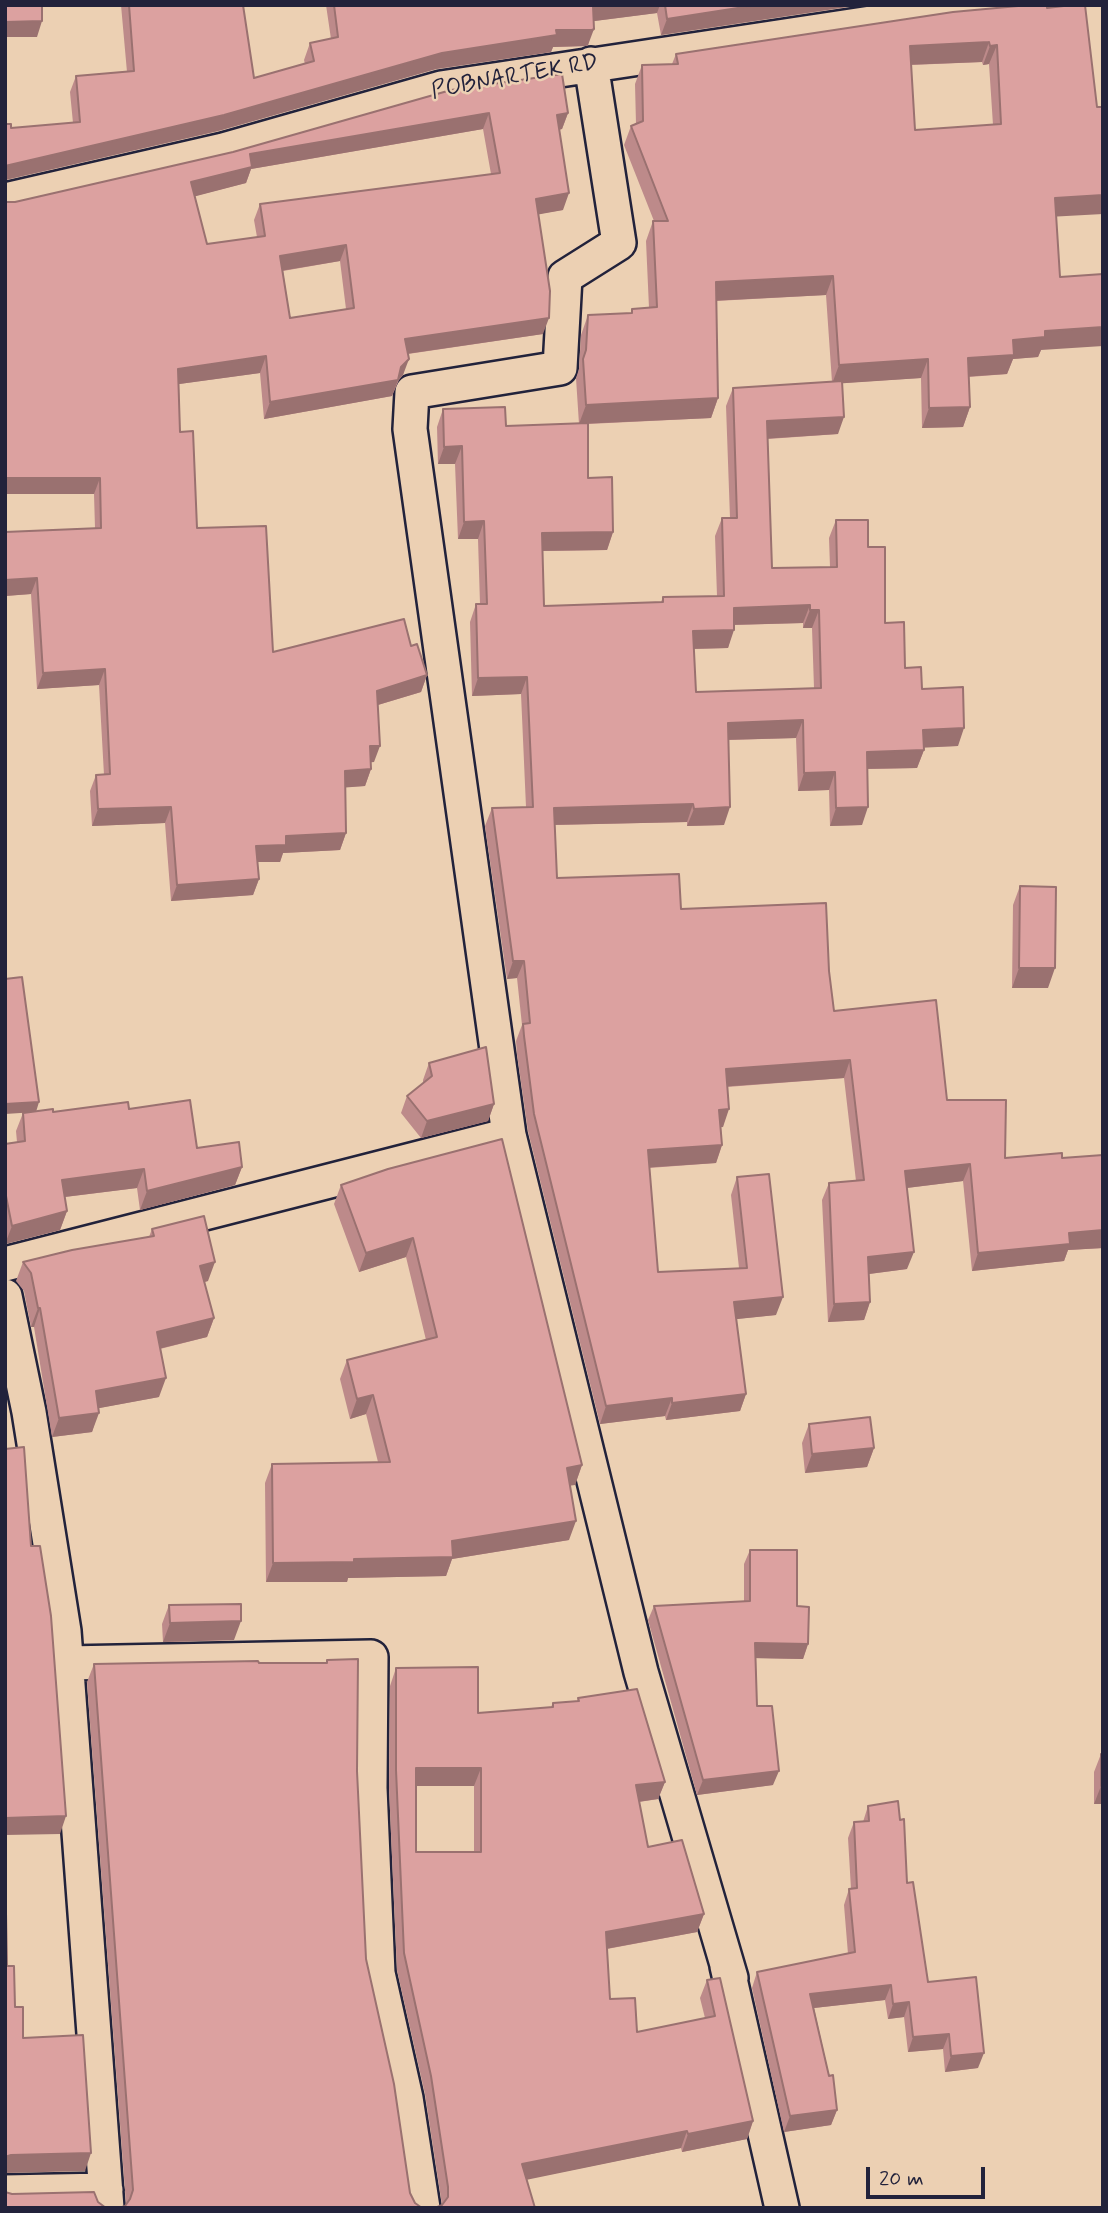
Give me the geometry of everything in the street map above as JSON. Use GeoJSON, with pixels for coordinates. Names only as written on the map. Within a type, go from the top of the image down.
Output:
{"type":"FeatureCollection","features":[{"type":"Feature","properties":{"kind":"street","name":"POBNARTEK RD"},"geometry":{"type":"LineString","coordinates":[[5,200],[223,150],[442,88],[944,12],[1035,5]]}},
{"type":"Feature","properties":{"kind":"street"},"geometry":{"type":"LineString","coordinates":[[591,64],[619,243],[565,277],[560,368],[412,392],[410,429],[509,1135],[641,1672],[729,1972],[782,2208]]}},
{"type":"Feature","properties":{"kind":"street"},"geometry":{"type":"LineString","coordinates":[[5,1264],[509,1135]]}},
{"type":"Feature","properties":{"kind":"street"},"geometry":{"type":"LineString","coordinates":[[5,1296],[29,1412],[64,1631],[106,2199],[5,2192]]}},
{"type":"Feature","properties":{"kind":"street"},"geometry":{"type":"LineString","coordinates":[[67,1663],[371,1657],[370,1788],[378,1973],[405,2098],[423,2208]]}},
{"type":"Feature","properties":{"kind":"building"},"geometry":{"type":"Polygon","coordinates":[[[5,5],[42,5],[42,21],[5,22],[5,5]]]}},
{"type":"Feature","properties":{"kind":"building"},"geometry":{"type":"Polygon","coordinates":[[[129,5],[243,5],[254,78],[314,61],[310,43],[338,37],[334,5],[597,5],[593,6],[592,30],[556,30],[557,35],[442,53],[224,115],[5,166],[5,124],[11,124],[11,128],[80,122],[76,76],[134,71],[129,5]]]}},
{"type":"Feature","properties":{"kind":"building"},"geometry":{"type":"Polygon","coordinates":[[[665,5],[757,5],[667,19],[665,5]]]}},
{"type":"Feature","properties":{"kind":"building"},"geometry":{"type":"Polygon","coordinates":[[[1029,5],[1047,5],[1047,8],[1085,5],[1097,107],[1103,107],[1103,195],[1055,198],[1060,277],[1103,274],[1103,327],[1045,331],[1045,337],[1013,340],[1014,355],[968,358],[970,407],[929,408],[928,359],[839,365],[833,276],[716,282],[718,398],[586,405],[583,359],[588,315],[632,313],[632,309],[657,307],[653,221],[668,221],[631,126],[643,121],[642,65],[678,64],[676,54],[953,12],[1029,5]],[[989,42],[910,46],[915,130],[1001,124],[997,45],[990,46],[989,42]]]}},
{"type":"Feature","properties":{"kind":"building"},"geometry":{"type":"Polygon","coordinates":[[[562,74],[568,113],[557,115],[569,193],[536,199],[550,291],[549,318],[405,339],[409,359],[401,367],[398,380],[270,402],[266,356],[178,369],[180,432],[193,431],[197,528],[266,526],[273,652],[404,619],[411,646],[417,644],[427,675],[377,691],[380,746],[370,746],[371,769],[345,771],[346,833],[286,836],[286,845],[256,846],[259,879],[177,885],[171,807],[98,809],[96,775],[110,774],[105,669],[43,673],[37,578],[5,580],[5,532],[101,528],[100,478],[5,478],[5,202],[15,202],[233,152],[451,90],[562,74]],[[489,113],[250,154],[252,167],[191,182],[207,244],[265,236],[260,204],[500,173],[489,113]],[[346,245],[280,256],[290,318],[354,308],[346,245]]]}},
{"type":"Feature","properties":{"kind":"building"},"geometry":{"type":"Polygon","coordinates":[[[842,381],[844,417],[767,421],[772,568],[837,567],[836,520],[868,520],[868,547],[885,547],[885,623],[904,622],[905,668],[921,667],[922,689],[963,687],[964,728],[923,730],[924,750],[867,752],[868,807],[836,808],[835,772],[804,773],[803,720],[728,723],[730,807],[694,809],[693,804],[554,808],[557,878],[679,874],[681,909],[826,903],[834,1011],[936,1000],[947,1100],[1006,1100],[1005,1158],[1062,1153],[1062,1158],[1103,1155],[1103,1230],[1069,1233],[1070,1244],[978,1253],[970,1164],[905,1171],[914,1252],[868,1257],[870,1302],[834,1304],[829,1183],[864,1180],[850,1060],[726,1069],[729,1109],[719,1110],[722,1145],[648,1150],[658,1272],[747,1268],[737,1177],[769,1174],[783,1297],[734,1302],[746,1394],[672,1403],[672,1398],[606,1406],[534,1114],[523,1024],[530,1023],[524,961],[513,961],[492,808],[533,807],[527,677],[478,678],[476,604],[487,604],[484,521],[464,522],[462,446],[444,447],[443,409],[505,407],[506,426],[588,423],[588,478],[612,477],[613,532],[542,533],[544,606],[663,602],[663,597],[724,596],[722,518],[737,518],[733,388],[842,381]],[[810,605],[734,608],[734,630],[693,631],[696,692],[821,688],[819,610],[810,610],[810,605]]]}},
{"type":"Feature","properties":{"kind":"building"},"geometry":{"type":"Polygon","coordinates":[[[1020,886],[1056,887],[1055,968],[1019,968],[1020,886]]]}},
{"type":"Feature","properties":{"kind":"building"},"geometry":{"type":"Polygon","coordinates":[[[22,977],[39,1102],[5,1104],[5,979],[22,977]]]}},
{"type":"Feature","properties":{"kind":"building"},"geometry":{"type":"Polygon","coordinates":[[[486,1047],[494,1104],[427,1121],[407,1096],[432,1076],[429,1063],[486,1047]]]}},
{"type":"Feature","properties":{"kind":"building"},"geometry":{"type":"Polygon","coordinates":[[[190,1100],[197,1148],[239,1142],[242,1167],[147,1191],[144,1169],[62,1180],[67,1211],[12,1226],[5,1191],[5,1144],[25,1141],[23,1113],[53,1109],[53,1112],[128,1102],[129,1109],[190,1100]]]}},
{"type":"Feature","properties":{"kind":"building"},"geometry":{"type":"Polygon","coordinates":[[[502,1139],[582,1465],[567,1468],[576,1521],[452,1541],[453,1557],[273,1563],[272,1464],[390,1462],[373,1395],[357,1399],[347,1360],[437,1337],[413,1238],[366,1253],[341,1185],[388,1169],[502,1139]]]}},
{"type":"Feature","properties":{"kind":"building"},"geometry":{"type":"Polygon","coordinates":[[[204,1216],[215,1262],[200,1266],[214,1318],[157,1332],[166,1378],[96,1391],[99,1413],[59,1418],[40,1308],[31,1273],[23,1262],[72,1250],[154,1236],[152,1229],[204,1216]]]}},
{"type":"Feature","properties":{"kind":"building"},"geometry":{"type":"Polygon","coordinates":[[[870,1417],[874,1448],[812,1454],[809,1424],[870,1417]]]}},
{"type":"Feature","properties":{"kind":"building"},"geometry":{"type":"Polygon","coordinates":[[[24,1447],[31,1546],[40,1546],[51,1616],[66,1816],[5,1818],[5,1449],[24,1447]]]}},
{"type":"Feature","properties":{"kind":"building"},"geometry":{"type":"Polygon","coordinates":[[[750,1550],[797,1550],[797,1606],[809,1607],[808,1644],[755,1643],[757,1706],[772,1706],[779,1771],[703,1780],[654,1606],[750,1601],[750,1550]]]}},
{"type":"Feature","properties":{"kind":"building"},"geometry":{"type":"Polygon","coordinates":[[[241,1604],[241,1621],[170,1623],[169,1605],[241,1604]]]}},
{"type":"Feature","properties":{"kind":"building"},"geometry":{"type":"Polygon","coordinates":[[[358,1659],[357,1771],[366,1959],[394,2084],[410,2193],[415,2203],[422,2208],[119,2208],[125,2206],[133,2190],[94,1664],[258,1661],[327,1663],[327,1660],[358,1659]]]}},
{"type":"Feature","properties":{"kind":"building"},"geometry":{"type":"Polygon","coordinates":[[[478,1667],[478,1713],[553,1707],[553,1703],[579,1701],[578,1698],[637,1689],[665,1782],[636,1785],[648,1847],[682,1840],[704,1914],[606,1932],[610,1999],[635,1998],[637,2032],[715,2016],[707,1980],[720,1978],[753,2121],[688,2134],[687,2131],[522,2164],[535,2208],[435,2208],[442,2205],[448,2197],[448,2187],[431,2076],[404,1953],[396,1770],[396,1668],[478,1667]],[[416,1768],[416,1852],[481,1852],[481,1768],[416,1768]]]}},
{"type":"Feature","properties":{"kind":"building"},"geometry":{"type":"Polygon","coordinates":[[[1103,1754],[1103,1786],[1101,1786],[1103,1754]]]}},
{"type":"Feature","properties":{"kind":"building"},"geometry":{"type":"Polygon","coordinates":[[[898,1801],[900,1820],[904,1819],[907,1883],[913,1882],[928,1982],[976,1977],[984,2053],[951,2056],[949,2034],[913,2037],[909,2002],[893,2004],[891,1985],[810,1994],[829,2076],[833,2075],[837,2110],[790,2116],[757,1972],[855,1952],[849,1889],[857,1888],[854,1822],[869,1821],[868,1806],[898,1801]]]}},
{"type":"Feature","properties":{"kind":"building"},"geometry":{"type":"Polygon","coordinates":[[[5,1859],[7,1966],[14,1966],[15,2007],[23,2007],[23,2038],[83,2035],[91,2153],[5,2157],[5,1859]]]}},
{"type":"Feature","properties":{"kind":"building"},"geometry":{"type":"Polygon","coordinates":[[[5,2192],[94,2192],[98,2202],[106,2208],[5,2208],[5,2192]]]}}]}
